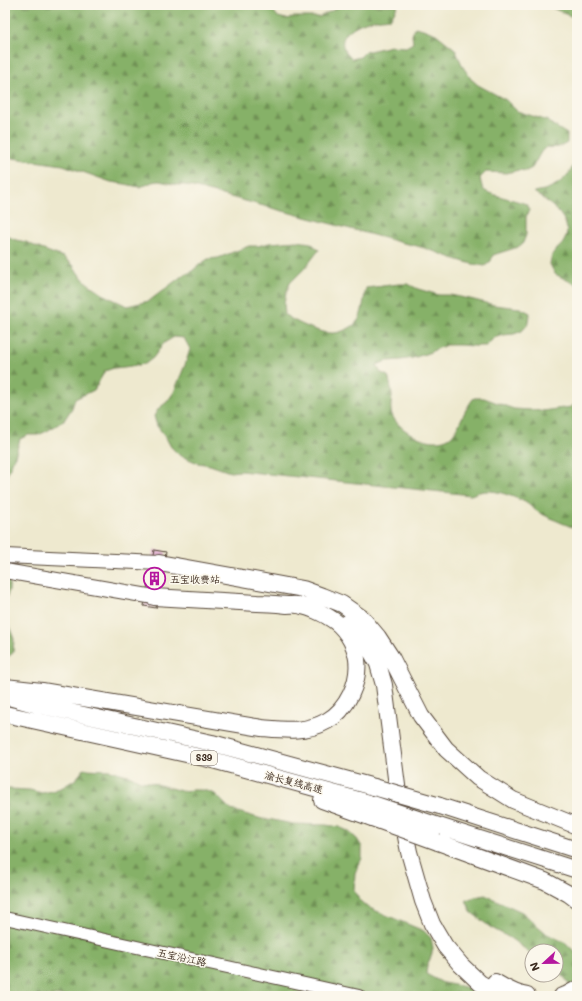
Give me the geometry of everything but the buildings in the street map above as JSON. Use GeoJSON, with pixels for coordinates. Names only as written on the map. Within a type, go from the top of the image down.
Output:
{"type":"FeatureCollection","features":[{"type":"Feature","properties":{"kind":"highway"},"geometry":{"type":"LineString","coordinates":[[159,563],[303,589],[342,604],[362,618],[378,637],[391,657],[422,716],[446,749],[478,778],[513,800],[577,826]]}},
{"type":"Feature","properties":{"kind":"highway"},"geometry":{"type":"LineString","coordinates":[[154,597],[302,605],[333,613],[353,626],[367,644],[378,664],[384,685],[399,801],[409,852],[423,901],[432,924],[445,946],[457,960],[480,983],[503,996]]}},
{"type":"Feature","properties":{"kind":"highway"},"geometry":{"type":"LineString","coordinates":[[342,604],[373,640],[384,661],[390,684],[406,803],[430,899],[440,921],[450,940],[467,960],[484,976],[505,988],[527,996]]}},
{"type":"Feature","properties":{"kind":"highway"},"geometry":{"type":"LineString","coordinates":[[5,687],[40,698],[262,728],[302,730],[327,721],[338,713],[346,703],[357,676],[358,659],[353,644],[346,632],[338,624],[329,617],[302,605]]}},
{"type":"Feature","properties":{"kind":"highway","name":"渝长复线高速"},"geometry":{"type":"LineString","coordinates":[[5,696],[40,698],[212,743],[440,806],[577,850]]}},
{"type":"Feature","properties":{"kind":"highway","name":"渝长复线高速"},"geometry":{"type":"LineString","coordinates":[[5,714],[209,759],[372,811],[439,826],[577,870]]}},
{"type":"Feature","properties":{"kind":"highway"},"geometry":{"type":"LineString","coordinates":[[372,811],[438,842],[545,881],[577,900]]}},
{"type":"Feature","properties":{"kind":"highway"},"geometry":{"type":"LineString","coordinates":[[562,996],[577,988]]}},
{"type":"Feature","properties":{"kind":"main road"},"geometry":{"type":"LineString","coordinates":[[5,556],[159,563]]}},
{"type":"Feature","properties":{"kind":"main road"},"geometry":{"type":"LineString","coordinates":[[5,571],[154,597]]}},
{"type":"Feature","properties":{"kind":"main road","name":"五宝沿江路"},"geometry":{"type":"LineString","coordinates":[[5,918],[359,996]]}},
{"type":"Feature","properties":{"kind":"green space"},"geometry":{"type":"Polygon","coordinates":[[[5,5],[269,5],[278,17],[286,19],[294,17],[319,17],[343,5],[398,5],[391,18],[364,22],[346,34],[343,40],[343,46],[352,59],[360,57],[365,52],[391,46],[406,47],[413,43],[412,35],[415,27],[436,34],[455,49],[463,67],[471,79],[478,85],[506,100],[517,111],[548,121],[567,134],[567,143],[562,146],[552,148],[546,147],[541,152],[532,168],[526,171],[519,170],[506,173],[486,172],[480,178],[484,190],[487,192],[526,204],[529,210],[526,217],[526,235],[523,243],[518,247],[493,255],[491,261],[485,266],[464,262],[424,248],[185,185],[159,181],[139,187],[111,182],[63,165],[5,157],[5,5]]]}},
{"type":"Feature","properties":{"kind":"green space"},"geometry":{"type":"Polygon","coordinates":[[[546,5],[577,5],[577,19],[546,5]]]}},
{"type":"Feature","properties":{"kind":"green space"},"geometry":{"type":"Polygon","coordinates":[[[577,159],[577,285],[555,274],[550,264],[553,253],[563,243],[567,227],[560,214],[534,192],[544,190],[562,181],[569,173],[577,159]]]}},
{"type":"Feature","properties":{"kind":"green space"},"geometry":{"type":"Polygon","coordinates":[[[5,235],[63,257],[73,265],[86,282],[104,295],[127,306],[149,301],[182,276],[191,272],[208,259],[218,258],[249,246],[297,241],[311,243],[319,250],[305,268],[290,283],[284,304],[285,315],[300,324],[318,331],[333,333],[350,328],[359,319],[366,288],[399,284],[408,284],[418,289],[439,295],[450,295],[494,305],[520,308],[530,313],[529,323],[522,331],[494,338],[486,346],[446,345],[413,358],[386,361],[377,365],[380,372],[388,376],[391,386],[392,415],[396,421],[409,433],[426,440],[443,440],[453,435],[474,398],[484,398],[514,409],[542,411],[571,407],[577,402],[577,529],[540,513],[521,500],[506,494],[490,491],[482,491],[471,495],[240,471],[230,472],[210,465],[198,463],[179,455],[171,447],[157,426],[154,416],[159,408],[167,402],[174,392],[190,349],[184,338],[174,337],[164,343],[153,358],[145,364],[114,368],[105,371],[94,390],[75,399],[72,408],[65,419],[38,435],[28,435],[20,439],[5,480],[5,235]]]}},
{"type":"Feature","properties":{"kind":"green space"},"geometry":{"type":"Polygon","coordinates":[[[5,538],[10,570],[9,590],[5,603],[5,538]]]}},
{"type":"Feature","properties":{"kind":"green space"},"geometry":{"type":"Polygon","coordinates":[[[5,616],[14,639],[13,653],[5,659],[5,616]]]}},
{"type":"Feature","properties":{"kind":"green space"},"geometry":{"type":"Polygon","coordinates":[[[84,769],[110,770],[131,776],[140,781],[181,791],[204,790],[215,794],[231,810],[262,819],[293,824],[326,825],[339,827],[348,831],[357,839],[362,847],[362,858],[355,873],[354,891],[360,901],[367,907],[424,931],[431,938],[433,948],[427,965],[426,974],[443,983],[498,996],[5,996],[5,790],[30,790],[42,793],[52,791],[63,787],[76,779],[84,769]]]}},
{"type":"Feature","properties":{"kind":"green space"},"geometry":{"type":"Polygon","coordinates":[[[485,895],[522,912],[547,934],[566,943],[577,954],[577,996],[564,977],[564,943],[524,943],[524,948],[510,938],[490,927],[471,912],[466,900],[485,895]]]}},
{"type":"Feature","properties":{"kind":"place","name":"五宝收费站"},"geometry":{"type":"Point","coordinates":[155,579]}}]}
